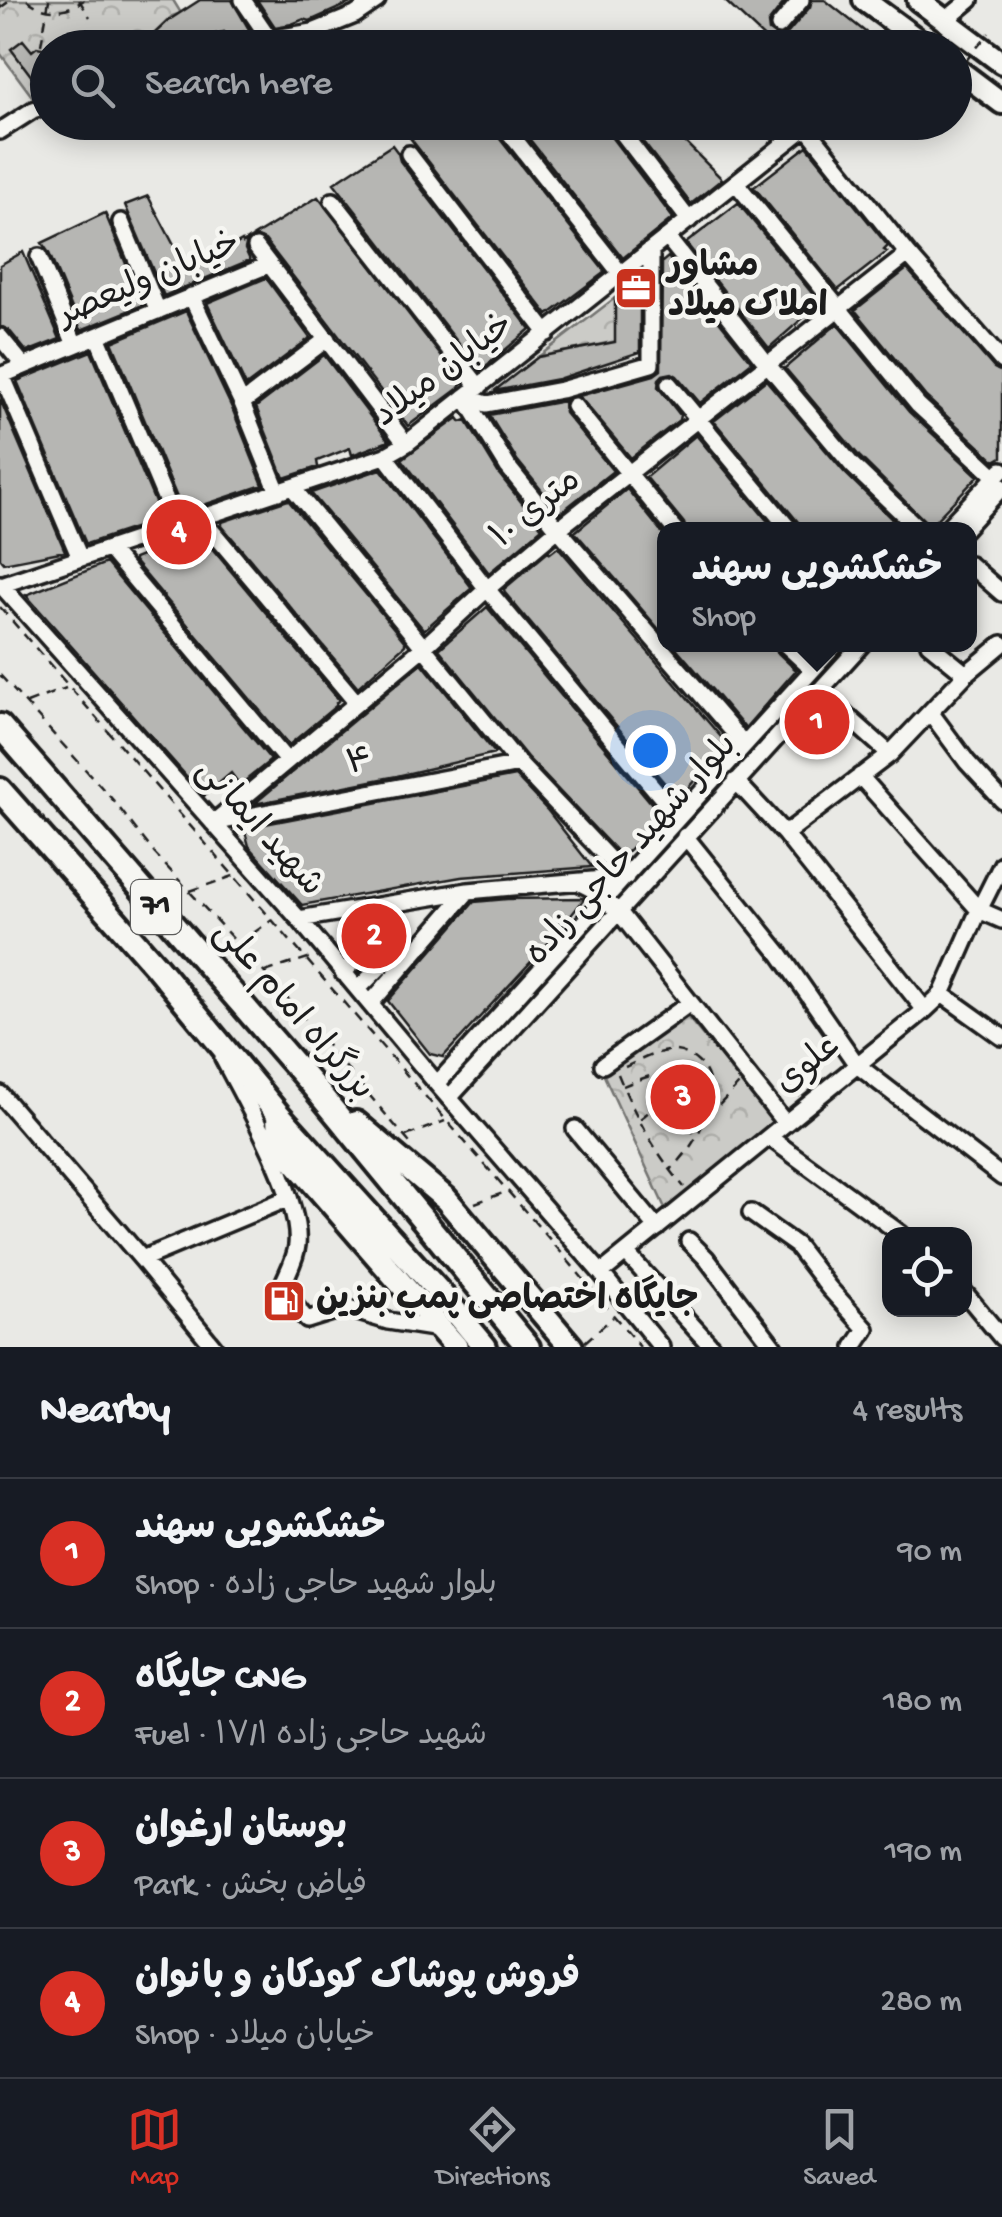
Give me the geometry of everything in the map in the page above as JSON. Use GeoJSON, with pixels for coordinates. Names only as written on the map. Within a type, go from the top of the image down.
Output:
{"type":"FeatureCollection","features":[{"type":"Feature","properties":{"kind":"highway","name":"بزرگراه امام علی"},"geometry":{"type":"LineString","coordinates":[[0,726],[313,1086],[528,1347]]}},
{"type":"Feature","properties":{"kind":"highway","name":"بزرگراه امام علی"},"geometry":{"type":"LineString","coordinates":[[0,790],[205,1024],[278,1114],[485,1347]]}},
{"type":"Feature","properties":{"kind":"highway"},"geometry":{"type":"LineString","coordinates":[[313,1086],[446,1200],[571,1347]]}},
{"type":"Feature","properties":{"kind":"highway"},"geometry":{"type":"LineString","coordinates":[[278,1114],[280,1143],[456,1347]]}},
{"type":"Feature","properties":{"kind":"main road"},"geometry":{"type":"LineString","coordinates":[[864,0],[899,30]]}},
{"type":"Feature","properties":{"kind":"main road"},"geometry":{"type":"LineString","coordinates":[[918,0],[959,30]]}},
{"type":"Feature","properties":{"kind":"main road"},"geometry":{"type":"LineString","coordinates":[[972,40],[1002,63]]}},
{"type":"Feature","properties":{"kind":"main road"},"geometry":{"type":"LineString","coordinates":[[972,80],[1002,103]]}},
{"type":"Feature","properties":{"kind":"street"},"geometry":{"type":"LineString","coordinates":[[243,0],[264,30]]}},
{"type":"Feature","properties":{"kind":"street"},"geometry":{"type":"LineString","coordinates":[[345,0],[355,15]]}},
{"type":"Feature","properties":{"kind":"street"},"geometry":{"type":"LineString","coordinates":[[318,30],[355,15],[377,0]]}},
{"type":"Feature","properties":{"kind":"street"},"geometry":{"type":"LineString","coordinates":[[779,26],[801,0]]}},
{"type":"Feature","properties":{"kind":"street"},"geometry":{"type":"LineString","coordinates":[[946,20],[970,0]]}},
{"type":"Feature","properties":{"kind":"street"},"geometry":{"type":"LineString","coordinates":[[0,131],[30,112]]}},
{"type":"Feature","properties":{"kind":"street"},"geometry":{"type":"LineString","coordinates":[[515,140],[621,274]]}},
{"type":"Feature","properties":{"kind":"street"},"geometry":{"type":"LineString","coordinates":[[628,140],[689,220]]}},
{"type":"Feature","properties":{"kind":"street","name":"خیابان میلاد"},"geometry":{"type":"LineString","coordinates":[[0,584],[385,456],[465,398],[790,140]]}},
{"type":"Feature","properties":{"kind":"street"},"geometry":{"type":"LineString","coordinates":[[821,140],[908,254],[1002,361]]}},
{"type":"Feature","properties":{"kind":"street"},"geometry":{"type":"LineString","coordinates":[[409,154],[547,332]]}},
{"type":"Feature","properties":{"kind":"street"},"geometry":{"type":"LineString","coordinates":[[736,183],[918,405],[1000,478]]}},
{"type":"Feature","properties":{"kind":"street"},"geometry":{"type":"LineString","coordinates":[[333,201],[479,386]]}},
{"type":"Feature","properties":{"kind":"street"},"geometry":{"type":"LineString","coordinates":[[121,222],[158,310]]}},
{"type":"Feature","properties":{"kind":"street"},"geometry":{"type":"LineString","coordinates":[[667,238],[852,465],[912,522]]}},
{"type":"Feature","properties":{"kind":"street"},"geometry":{"type":"LineString","coordinates":[[256,247],[406,444]]}},
{"type":"Feature","properties":{"kind":"street"},"geometry":{"type":"LineString","coordinates":[[465,398],[486,404],[561,390],[651,364],[650,250]]}},
{"type":"Feature","properties":{"kind":"street","name":"۱۰ متری"},"geometry":{"type":"LineString","coordinates":[[214,823],[558,530],[908,254]]}},
{"type":"Feature","properties":{"kind":"street"},"geometry":{"type":"LineString","coordinates":[[39,257],[75,345]]}},
{"type":"Feature","properties":{"kind":"street","name":"خیابان ولیعصر"},"geometry":{"type":"LineString","coordinates":[[1,376],[268,264]]}},
{"type":"Feature","properties":{"kind":"street"},"geometry":{"type":"LineString","coordinates":[[192,296],[285,489],[424,646],[519,764],[626,877]]}},
{"type":"Feature","properties":{"kind":"street"},"geometry":{"type":"LineString","coordinates":[[97,336],[176,526]]}},
{"type":"Feature","properties":{"kind":"street"},"geometry":{"type":"LineString","coordinates":[[0,337],[24,366]]}},
{"type":"Feature","properties":{"kind":"street"},"geometry":{"type":"LineString","coordinates":[[242,403],[327,340]]}},
{"type":"Feature","properties":{"kind":"street"},"geometry":{"type":"LineString","coordinates":[[1,376],[80,558]]}},
{"type":"Feature","properties":{"kind":"street"},"geometry":{"type":"LineString","coordinates":[[669,384],[783,522]]}},
{"type":"Feature","properties":{"kind":"street"},"geometry":{"type":"LineString","coordinates":[[465,398],[508,467],[657,644]]}},
{"type":"Feature","properties":{"kind":"street"},"geometry":{"type":"LineString","coordinates":[[574,406],[669,522]]}},
{"type":"Feature","properties":{"kind":"street"},"geometry":{"type":"LineString","coordinates":[[385,456],[487,589],[678,817]]}},
{"type":"Feature","properties":{"kind":"street"},"geometry":{"type":"LineString","coordinates":[[953,522],[1000,478]]}},
{"type":"Feature","properties":{"kind":"street"},"geometry":{"type":"LineString","coordinates":[[969,522],[1000,478]]}},
{"type":"Feature","properties":{"kind":"street"},"geometry":{"type":"LineString","coordinates":[[201,518],[356,702]]}},
{"type":"Feature","properties":{"kind":"street"},"geometry":{"type":"LineString","coordinates":[[109,549],[287,761]]}},
{"type":"Feature","properties":{"kind":"street"},"geometry":{"type":"LineString","coordinates":[[977,572],[1002,593]]}},
{"type":"Feature","properties":{"kind":"street","name":"شهید ایمانی"},"geometry":{"type":"LineString","coordinates":[[0,584],[298,919],[661,1347]]}},
{"type":"Feature","properties":{"kind":"street"},"geometry":{"type":"LineString","coordinates":[[785,834],[890,754],[966,674],[1002,644]]}},
{"type":"Feature","properties":{"kind":"street"},"geometry":{"type":"LineString","coordinates":[[664,652],[744,744]]}},
{"type":"Feature","properties":{"kind":"street"},"geometry":{"type":"LineString","coordinates":[[794,652],[812,669]]}},
{"type":"Feature","properties":{"kind":"street","name":"بلوار شهید حاجی زاده"},"geometry":{"type":"LineString","coordinates":[[436,1084],[828,652]]}},
{"type":"Feature","properties":{"kind":"street","name":"بلوار شهید حاجی زاده"},"geometry":{"type":"LineString","coordinates":[[449,1098],[855,652]]}},
{"type":"Feature","properties":{"kind":"street"},"geometry":{"type":"LineString","coordinates":[[939,652],[966,674]]}},
{"type":"Feature","properties":{"kind":"street"},"geometry":{"type":"LineString","coordinates":[[819,691],[890,754]]}},
{"type":"Feature","properties":{"kind":"street"},"geometry":{"type":"LineString","coordinates":[[930,712],[967,762],[1002,800]]}},
{"type":"Feature","properties":{"kind":"street","name":"۴"},"geometry":{"type":"LineString","coordinates":[[214,823],[519,764]]}},
{"type":"Feature","properties":{"kind":"street"},"geometry":{"type":"LineString","coordinates":[[860,776],[979,910],[1002,920]]}},
{"type":"Feature","properties":{"kind":"street"},"geometry":{"type":"LineString","coordinates":[[736,781],[785,834],[925,1010]]}},
{"type":"Feature","properties":{"kind":"street"},"geometry":{"type":"LineString","coordinates":[[685,836],[780,954],[858,1065],[1002,1177]]}},
{"type":"Feature","properties":{"kind":"street","name":"علوی"},"geometry":{"type":"LineString","coordinates":[[601,1274],[942,994],[1002,864]]}},
{"type":"Feature","properties":{"kind":"street"},"geometry":{"type":"LineString","coordinates":[[298,919],[468,891],[626,877]]}},
{"type":"Feature","properties":{"kind":"street"},"geometry":{"type":"LineString","coordinates":[[578,882],[619,912],[785,1124]]}},
{"type":"Feature","properties":{"kind":"street"},"geometry":{"type":"LineString","coordinates":[[370,1004],[468,891]]}},
{"type":"Feature","properties":{"kind":"street"},"geometry":{"type":"LineString","coordinates":[[344,973],[389,928],[402,944],[358,989]]}},
{"type":"Feature","properties":{"kind":"street"},"geometry":{"type":"LineString","coordinates":[[372,944],[387,959]]}},
{"type":"Feature","properties":{"kind":"street"},"geometry":{"type":"LineString","coordinates":[[942,994],[1002,1037]]}},
{"type":"Feature","properties":{"kind":"street"},"geometry":{"type":"LineString","coordinates":[[603,1065],[690,1002]]}},
{"type":"Feature","properties":{"kind":"street"},"geometry":{"type":"LineString","coordinates":[[205,1024],[268,1146],[296,1221],[297,1246],[281,1288],[307,1320],[345,1308],[388,1321],[439,1329]]}},
{"type":"Feature","properties":{"kind":"street"},"geometry":{"type":"LineString","coordinates":[[0,1094],[214,1347]]}},
{"type":"Feature","properties":{"kind":"street"},"geometry":{"type":"LineString","coordinates":[[575,1129],[657,1228]]}},
{"type":"Feature","properties":{"kind":"street"},"geometry":{"type":"LineString","coordinates":[[769,1137],[892,1227]]}},
{"type":"Feature","properties":{"kind":"street"},"geometry":{"type":"LineString","coordinates":[[142,1258],[289,1198]]}},
{"type":"Feature","properties":{"kind":"street"},"geometry":{"type":"LineString","coordinates":[[751,1212],[796,1246],[866,1329],[854,1347]]}},
{"type":"Feature","properties":{"kind":"street"},"geometry":{"type":"LineString","coordinates":[[689,1242],[706,1258],[774,1347]]}},
{"type":"Feature","properties":{"kind":"street"},"geometry":{"type":"LineString","coordinates":[[626,1253],[712,1347]]}},
{"type":"Feature","properties":{"kind":"street"},"geometry":{"type":"LineString","coordinates":[[972,1302],[1002,1338]]}},
{"type":"Feature","properties":{"kind":"path"},"geometry":{"type":"LineString","coordinates":[[0,8],[11,0]]}},
{"type":"Feature","properties":{"kind":"path"},"geometry":{"type":"LineString","coordinates":[[27,0],[47,10],[62,10],[81,1],[90,17]]}},
{"type":"Feature","properties":{"kind":"path"},"geometry":{"type":"LineString","coordinates":[[44,30],[48,0]]}},
{"type":"Feature","properties":{"kind":"path"},"geometry":{"type":"LineString","coordinates":[[972,54],[989,34]]}},
{"type":"Feature","properties":{"kind":"path"},"geometry":{"type":"LineString","coordinates":[[0,608],[640,1347]]}},
{"type":"Feature","properties":{"kind":"path"},"geometry":{"type":"LineString","coordinates":[[0,675],[415,1149]]}},
{"type":"Feature","properties":{"kind":"path"},"geometry":{"type":"LineString","coordinates":[[25,704],[69,686]]}},
{"type":"Feature","properties":{"kind":"path"},"geometry":{"type":"LineString","coordinates":[[189,891],[254,869]]}},
{"type":"Feature","properties":{"kind":"path"},"geometry":{"type":"LineString","coordinates":[[238,944],[272,920]]}},
{"type":"Feature","properties":{"kind":"path"},"geometry":{"type":"LineString","coordinates":[[263,972],[326,952]]}},
{"type":"Feature","properties":{"kind":"path"},"geometry":{"type":"LineString","coordinates":[[694,1198],[670,1170],[638,1120],[617,1071],[671,1050],[689,1054],[704,1067],[709,1078],[706,1119]]}},
{"type":"Feature","properties":{"kind":"path"},"geometry":{"type":"LineString","coordinates":[[623,1086],[670,1072],[692,1076],[698,1087],[697,1097],[672,1114],[653,1090],[667,1080],[680,1085],[692,1076]]}},
{"type":"Feature","properties":{"kind":"path"},"geometry":{"type":"LineString","coordinates":[[670,1170],[696,1140],[706,1119],[748,1076]]}},
{"type":"Feature","properties":{"kind":"path"},"geometry":{"type":"LineString","coordinates":[[638,1120],[660,1103]]}},
{"type":"Feature","properties":{"kind":"path"},"geometry":{"type":"LineString","coordinates":[[684,1108],[696,1140]]}},
{"type":"Feature","properties":{"kind":"path"},"geometry":{"type":"LineString","coordinates":[[405,1137],[447,1121]]}},
{"type":"Feature","properties":{"kind":"path"},"geometry":{"type":"LineString","coordinates":[[465,1206],[508,1191]]}},
{"type":"Feature","properties":{"kind":"path"},"geometry":{"type":"LineString","coordinates":[[580,1346],[614,1316]]}},
{"type":"Feature","properties":{"kind":"green space"},"geometry":{"type":"Polygon","coordinates":[[[0,0],[173,0],[181,13],[158,30],[30,30],[30,94],[0,53],[0,0]]]}},
{"type":"Feature","properties":{"kind":"green space"},"geometry":{"type":"Polygon","coordinates":[[[615,298],[617,341],[538,357],[615,298]]]}},
{"type":"Feature","properties":{"kind":"green space"},"geometry":{"type":"Polygon","coordinates":[[[676,1003],[777,1125],[665,1208],[601,1069],[676,1003]]]}},
{"type":"Feature","properties":{"kind":"building"},"geometry":{"type":"Polygon","coordinates":[[[200,0],[232,0],[249,30],[158,30],[200,0]]]}},
{"type":"Feature","properties":{"kind":"building"},"geometry":{"type":"Polygon","coordinates":[[[257,0],[357,0],[310,21],[275,27],[257,0]]]}},
{"type":"Feature","properties":{"kind":"building"},"geometry":{"type":"Polygon","coordinates":[[[724,0],[786,0],[768,23],[769,30],[756,30],[724,0]]]}},
{"type":"Feature","properties":{"kind":"building"},"geometry":{"type":"Polygon","coordinates":[[[812,0],[825,0],[863,30],[791,30],[812,0]]]}},
{"type":"Feature","properties":{"kind":"building"},"geometry":{"type":"Polygon","coordinates":[[[23,40],[30,49],[30,74],[11,49],[23,40]]]}},
{"type":"Feature","properties":{"kind":"building"},"geometry":{"type":"Polygon","coordinates":[[[412,140],[501,140],[605,272],[548,315],[412,140]]]}},
{"type":"Feature","properties":{"kind":"building"},"geometry":{"type":"Polygon","coordinates":[[[530,140],[613,140],[673,218],[623,258],[530,140]]]}},
{"type":"Feature","properties":{"kind":"building"},"geometry":{"type":"Polygon","coordinates":[[[642,140],[683,140],[722,179],[691,204],[642,140]]]}},
{"type":"Feature","properties":{"kind":"building"},"geometry":{"type":"Polygon","coordinates":[[[392,145],[400,161],[530,329],[480,371],[334,183],[392,145]]]}},
{"type":"Feature","properties":{"kind":"building"},"geometry":{"type":"Polygon","coordinates":[[[807,146],[888,246],[884,250],[887,252],[838,290],[754,187],[807,146]]]}},
{"type":"Feature","properties":{"kind":"building"},"geometry":{"type":"Polygon","coordinates":[[[148,196],[188,272],[247,240],[245,249],[250,260],[164,296],[125,205],[148,196]]]}},
{"type":"Feature","properties":{"kind":"building"},"geometry":{"type":"Polygon","coordinates":[[[318,197],[462,383],[408,426],[265,240],[254,236],[318,197]]]}},
{"type":"Feature","properties":{"kind":"building"},"geometry":{"type":"Polygon","coordinates":[[[738,203],[820,303],[769,348],[686,243],[738,203]]]}},
{"type":"Feature","properties":{"kind":"building"},"geometry":{"type":"Polygon","coordinates":[[[105,213],[143,305],[81,330],[42,243],[105,213]]]}},
{"type":"Feature","properties":{"kind":"building"},"geometry":{"type":"Polygon","coordinates":[[[23,252],[60,339],[27,352],[9,330],[0,326],[0,265],[23,252]]]}},
{"type":"Feature","properties":{"kind":"building"},"geometry":{"type":"Polygon","coordinates":[[[668,257],[752,362],[700,403],[677,376],[663,375],[658,387],[680,415],[679,420],[631,458],[579,396],[661,370],[662,262],[668,257]]]}},
{"type":"Feature","properties":{"kind":"building"},"geometry":{"type":"Polygon","coordinates":[[[907,269],[994,368],[1002,372],[1002,457],[995,461],[926,397],[855,310],[907,269]]]}},
{"type":"Feature","properties":{"kind":"building"},"geometry":{"type":"Polygon","coordinates":[[[266,278],[310,338],[246,386],[207,303],[266,278]]]}},
{"type":"Feature","properties":{"kind":"building"},"geometry":{"type":"Polygon","coordinates":[[[640,279],[640,352],[558,379],[494,391],[538,357],[615,342],[615,298],[640,279]]]}},
{"type":"Feature","properties":{"kind":"building"},"geometry":{"type":"Polygon","coordinates":[[[186,311],[263,485],[183,512],[112,342],[186,311]]]}},
{"type":"Feature","properties":{"kind":"building"},"geometry":{"type":"Polygon","coordinates":[[[837,324],[909,412],[978,476],[934,522],[926,522],[860,457],[785,368],[837,324]]]}},
{"type":"Feature","properties":{"kind":"building"},"geometry":{"type":"Polygon","coordinates":[[[91,351],[162,519],[86,544],[17,381],[91,351]]]}},
{"type":"Feature","properties":{"kind":"building"},"geometry":{"type":"Polygon","coordinates":[[[324,355],[389,441],[352,455],[350,448],[317,461],[318,467],[284,478],[256,407],[324,355]]]}},
{"type":"Feature","properties":{"kind":"building"},"geometry":{"type":"Polygon","coordinates":[[[766,380],[844,472],[895,522],[798,522],[714,421],[766,380]]]}},
{"type":"Feature","properties":{"kind":"building"},"geometry":{"type":"Polygon","coordinates":[[[0,399],[65,551],[4,563],[0,558],[0,399]]]}},
{"type":"Feature","properties":{"kind":"building"},"geometry":{"type":"Polygon","coordinates":[[[564,401],[565,413],[613,471],[560,513],[517,460],[489,415],[564,401]]]}},
{"type":"Feature","properties":{"kind":"building"},"geometry":{"type":"Polygon","coordinates":[[[458,418],[461,422],[466,420],[499,474],[542,528],[489,573],[402,459],[458,418]]]}},
{"type":"Feature","properties":{"kind":"building"},"geometry":{"type":"Polygon","coordinates":[[[696,435],[768,522],[683,522],[646,477],[696,435]]]}},
{"type":"Feature","properties":{"kind":"building"},"geometry":{"type":"Polygon","coordinates":[[[381,469],[472,588],[424,630],[311,493],[381,469]]]}},
{"type":"Feature","properties":{"kind":"building"},"geometry":{"type":"Polygon","coordinates":[[[627,489],[657,526],[657,627],[575,532],[627,489]]]}},
{"type":"Feature","properties":{"kind":"building"},"geometry":{"type":"Polygon","coordinates":[[[288,500],[405,642],[358,687],[222,526],[222,522],[288,500]]]}},
{"type":"Feature","properties":{"kind":"building"},"geometry":{"type":"Polygon","coordinates":[[[199,533],[339,700],[289,745],[134,561],[199,533]]]}},
{"type":"Feature","properties":{"kind":"building"},"geometry":{"type":"Polygon","coordinates":[[[558,547],[727,744],[678,799],[505,593],[504,589],[558,547]]]}},
{"type":"Feature","properties":{"kind":"building"},"geometry":{"type":"Polygon","coordinates":[[[106,563],[271,760],[240,785],[231,773],[204,796],[26,595],[106,563]]]}},
{"type":"Feature","properties":{"kind":"building"},"geometry":{"type":"Polygon","coordinates":[[[487,607],[662,816],[622,857],[527,757],[439,649],[487,607]]]}},
{"type":"Feature","properties":{"kind":"building"},"geometry":{"type":"Polygon","coordinates":[[[680,652],[777,652],[796,670],[745,728],[680,652]]]}},
{"type":"Feature","properties":{"kind":"building"},"geometry":{"type":"Polygon","coordinates":[[[422,663],[495,753],[254,804],[422,663]]]}},
{"type":"Feature","properties":{"kind":"building"},"geometry":{"type":"Polygon","coordinates":[[[515,776],[592,867],[461,877],[302,905],[249,846],[244,828],[515,776]]]}},
{"type":"Feature","properties":{"kind":"building"},"geometry":{"type":"Polygon","coordinates":[[[585,898],[443,1057],[430,1054],[388,1001],[474,902],[585,898]]]}},
{"type":"Feature","properties":{"kind":"place","name":"مشاور املاک میلاد"},"geometry":{"type":"Point","coordinates":[636,288]}},
{"type":"Feature","properties":{"kind":"place","name":"فروش پوشاک کودکان و بانوان"},"geometry":{"type":"Point","coordinates":[179,532]}},
{"type":"Feature","properties":{"kind":"place","name":"خشکشویی سهند"},"geometry":{"type":"Point","coordinates":[817,722]}},
{"type":"Feature","properties":{"kind":"place","name":"جایگاه CNG"},"geometry":{"type":"Point","coordinates":[374,936]}},
{"type":"Feature","properties":{"kind":"place","name":"بوستان ارغوان"},"geometry":{"type":"Point","coordinates":[683,1097]}},
{"type":"Feature","properties":{"kind":"place","name":"جایگاه اختصاصی پمپ بنزین"},"geometry":{"type":"Point","coordinates":[284,1301]}}]}
